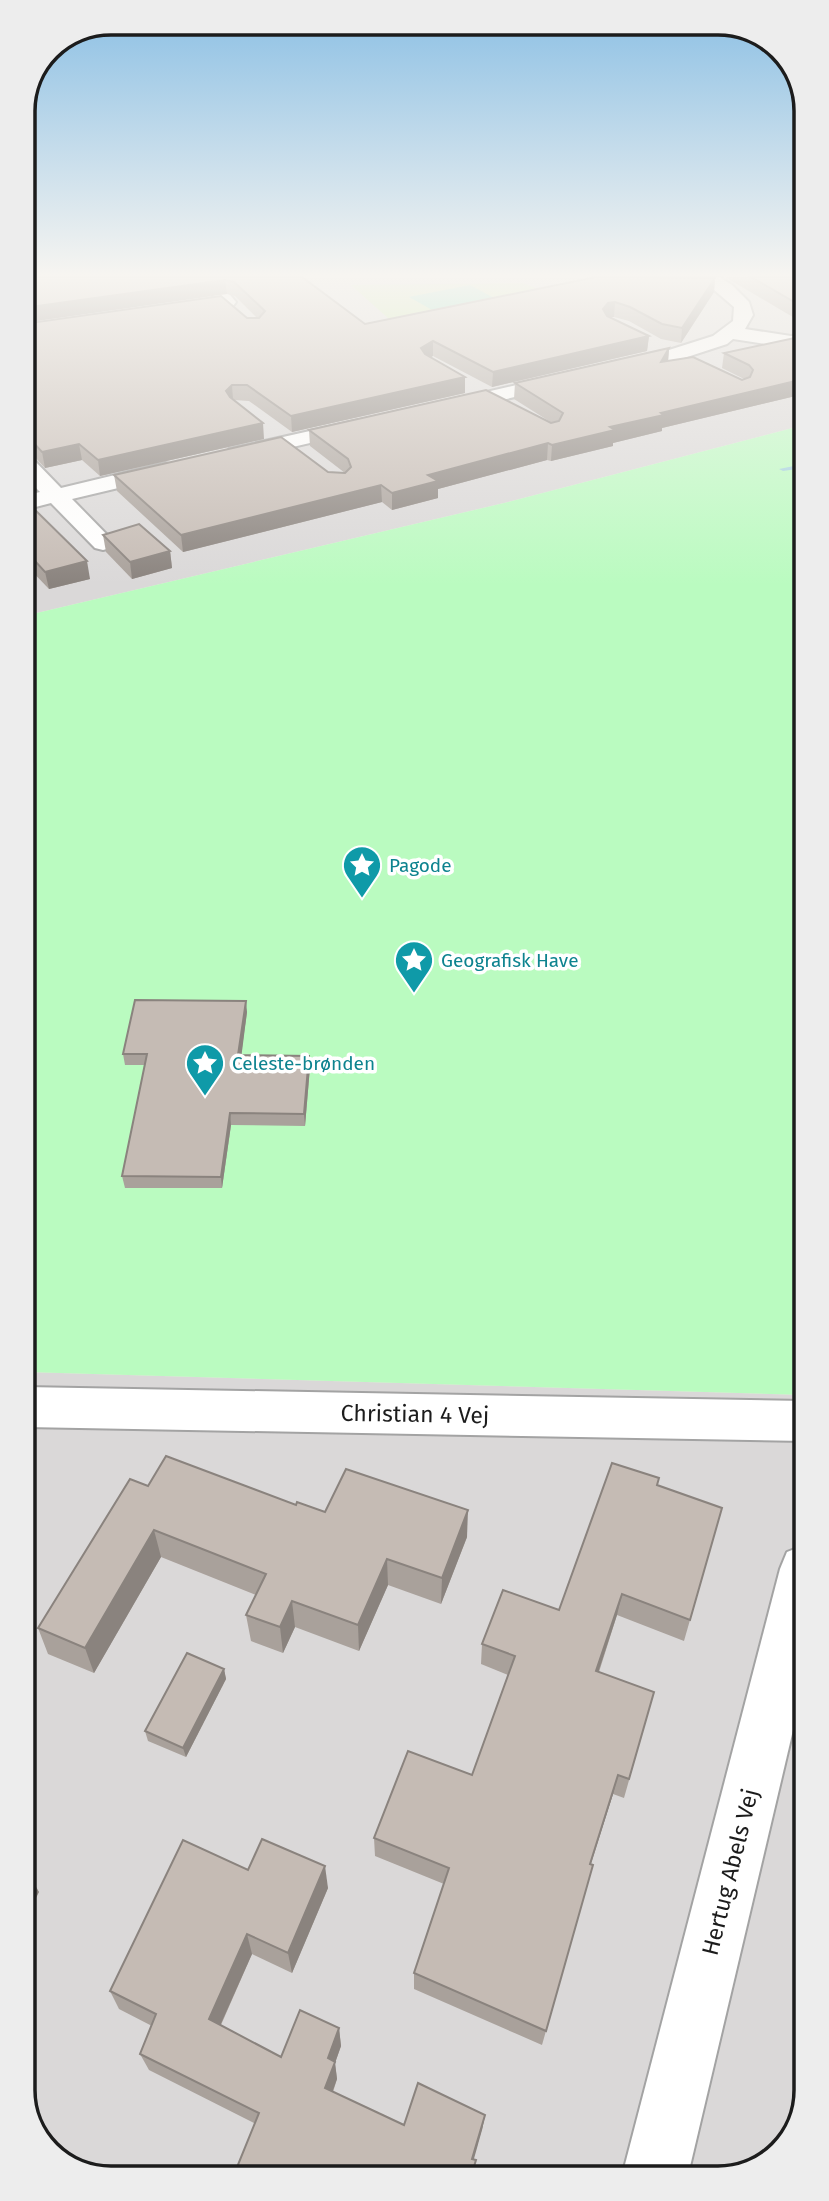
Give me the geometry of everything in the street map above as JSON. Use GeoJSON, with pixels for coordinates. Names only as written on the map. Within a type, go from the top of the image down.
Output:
{"type":"FeatureCollection","features":[{"type":"Feature","properties":{"kind":"street"},"geometry":{"type":"LineString","coordinates":[[422,412],[566,380]]}},
{"type":"Feature","properties":{"kind":"street"},"geometry":{"type":"LineString","coordinates":[[468,384],[514,410]]}},
{"type":"Feature","properties":{"kind":"street"},"geometry":{"type":"LineString","coordinates":[[219,458],[382,421]]}},
{"type":"Feature","properties":{"kind":"street"},"geometry":{"type":"LineString","coordinates":[[268,429],[307,458]]}},
{"type":"Feature","properties":{"kind":"street"},"geometry":{"type":"LineString","coordinates":[[35,500],[178,467]]}},
{"type":"Feature","properties":{"kind":"street"},"geometry":{"type":"LineString","coordinates":[[35,474],[103,543]]}},
{"type":"Feature","properties":{"kind":"street","name":"Christian 4 Vej"},"geometry":{"type":"LineString","coordinates":[[35,1406],[794,1421]]}},
{"type":"Feature","properties":{"kind":"street","name":"Hertug Abels Vej"},"geometry":{"type":"LineString","coordinates":[[657,2166],[794,1614]]}},
{"type":"Feature","properties":{"kind":"shaded area"},"geometry":{"type":"Polygon","coordinates":[[[35,380],[794,380],[794,428],[504,503],[35,613],[35,380]]]}},
{"type":"Feature","properties":{"kind":"shaded area"},"geometry":{"type":"Polygon","coordinates":[[[35,1372],[794,1395],[794,2090],[793,2105],[786,2124],[772,2144],[747,2160],[718,2166],[106,2166],[73,2156],[54,2140],[43,2124],[35,2090],[35,1372]]]}},
{"type":"Feature","properties":{"kind":"green space","name":"Geografisk Have"},"geometry":{"type":"Polygon","coordinates":[[[794,428],[794,1395],[35,1372],[35,613],[504,503],[794,428]]]}},
{"type":"Feature","properties":{"kind":"building"},"geometry":{"type":"Polygon","coordinates":[[[35,380],[453,380],[291,416],[247,385],[232,385],[226,391],[230,397],[263,423],[98,460],[79,444],[42,452],[35,444],[35,380]]]}},
{"type":"Feature","properties":{"kind":"building"},"geometry":{"type":"Polygon","coordinates":[[[529,380],[794,381],[610,427],[615,430],[552,445],[548,443],[428,475],[438,481],[392,493],[381,485],[181,535],[114,475],[281,437],[328,472],[345,473],[351,467],[348,459],[309,430],[486,390],[551,423],[559,421],[563,413],[515,383],[529,380]]]}},
{"type":"Feature","properties":{"kind":"building"},"geometry":{"type":"Polygon","coordinates":[[[35,510],[87,561],[45,572],[35,561],[35,510]]]}},
{"type":"Feature","properties":{"kind":"building"},"geometry":{"type":"Polygon","coordinates":[[[139,524],[170,551],[130,562],[103,535],[139,524]]]}},
{"type":"Feature","properties":{"kind":"building"},"geometry":{"type":"Polygon","coordinates":[[[135,1000],[246,1001],[238,1055],[309,1056],[304,1114],[230,1113],[221,1177],[122,1176],[147,1054],[123,1054],[135,1000]]]}},
{"type":"Feature","properties":{"kind":"building"},"geometry":{"type":"Polygon","coordinates":[[[166,1456],[296,1505],[297,1502],[325,1512],[346,1469],[468,1510],[442,1578],[387,1559],[358,1625],[292,1601],[280,1627],[246,1615],[266,1574],[154,1530],[85,1648],[38,1628],[130,1479],[148,1486],[166,1456]]]}},
{"type":"Feature","properties":{"kind":"building"},"geometry":{"type":"Polygon","coordinates":[[[612,1463],[659,1478],[657,1485],[722,1508],[690,1620],[622,1594],[596,1671],[654,1692],[629,1779],[618,1775],[590,1864],[593,1865],[546,2031],[414,1973],[449,1868],[374,1838],[408,1751],[472,1775],[515,1656],[482,1644],[503,1590],[559,1610],[612,1463]]]}},
{"type":"Feature","properties":{"kind":"building"},"geometry":{"type":"Polygon","coordinates":[[[187,1653],[224,1669],[183,1748],[145,1731],[187,1653]]]}},
{"type":"Feature","properties":{"kind":"building"},"geometry":{"type":"Polygon","coordinates":[[[262,1839],[325,1866],[288,1953],[247,1934],[209,2019],[281,2057],[300,2010],[339,2028],[328,2058],[335,2062],[325,2088],[404,2125],[418,2083],[485,2115],[472,2159],[476,2160],[474,2166],[237,2166],[259,2113],[140,2054],[156,2014],[110,1991],[183,1840],[248,1870],[262,1839]]]}},
{"type":"Feature","properties":{"kind":"waterway"},"geometry":{"type":"LineString","coordinates":[[783,469],[794,467]]}},
{"type":"Feature","properties":{"kind":"place","name":"Pagode"},"geometry":{"type":"Point","coordinates":[362,899]}},
{"type":"Feature","properties":{"kind":"place","name":"Geografisk Have"},"geometry":{"type":"Point","coordinates":[414,994]}},
{"type":"Feature","properties":{"kind":"place","name":"Celeste-brønden"},"geometry":{"type":"Point","coordinates":[205,1097]}}]}
